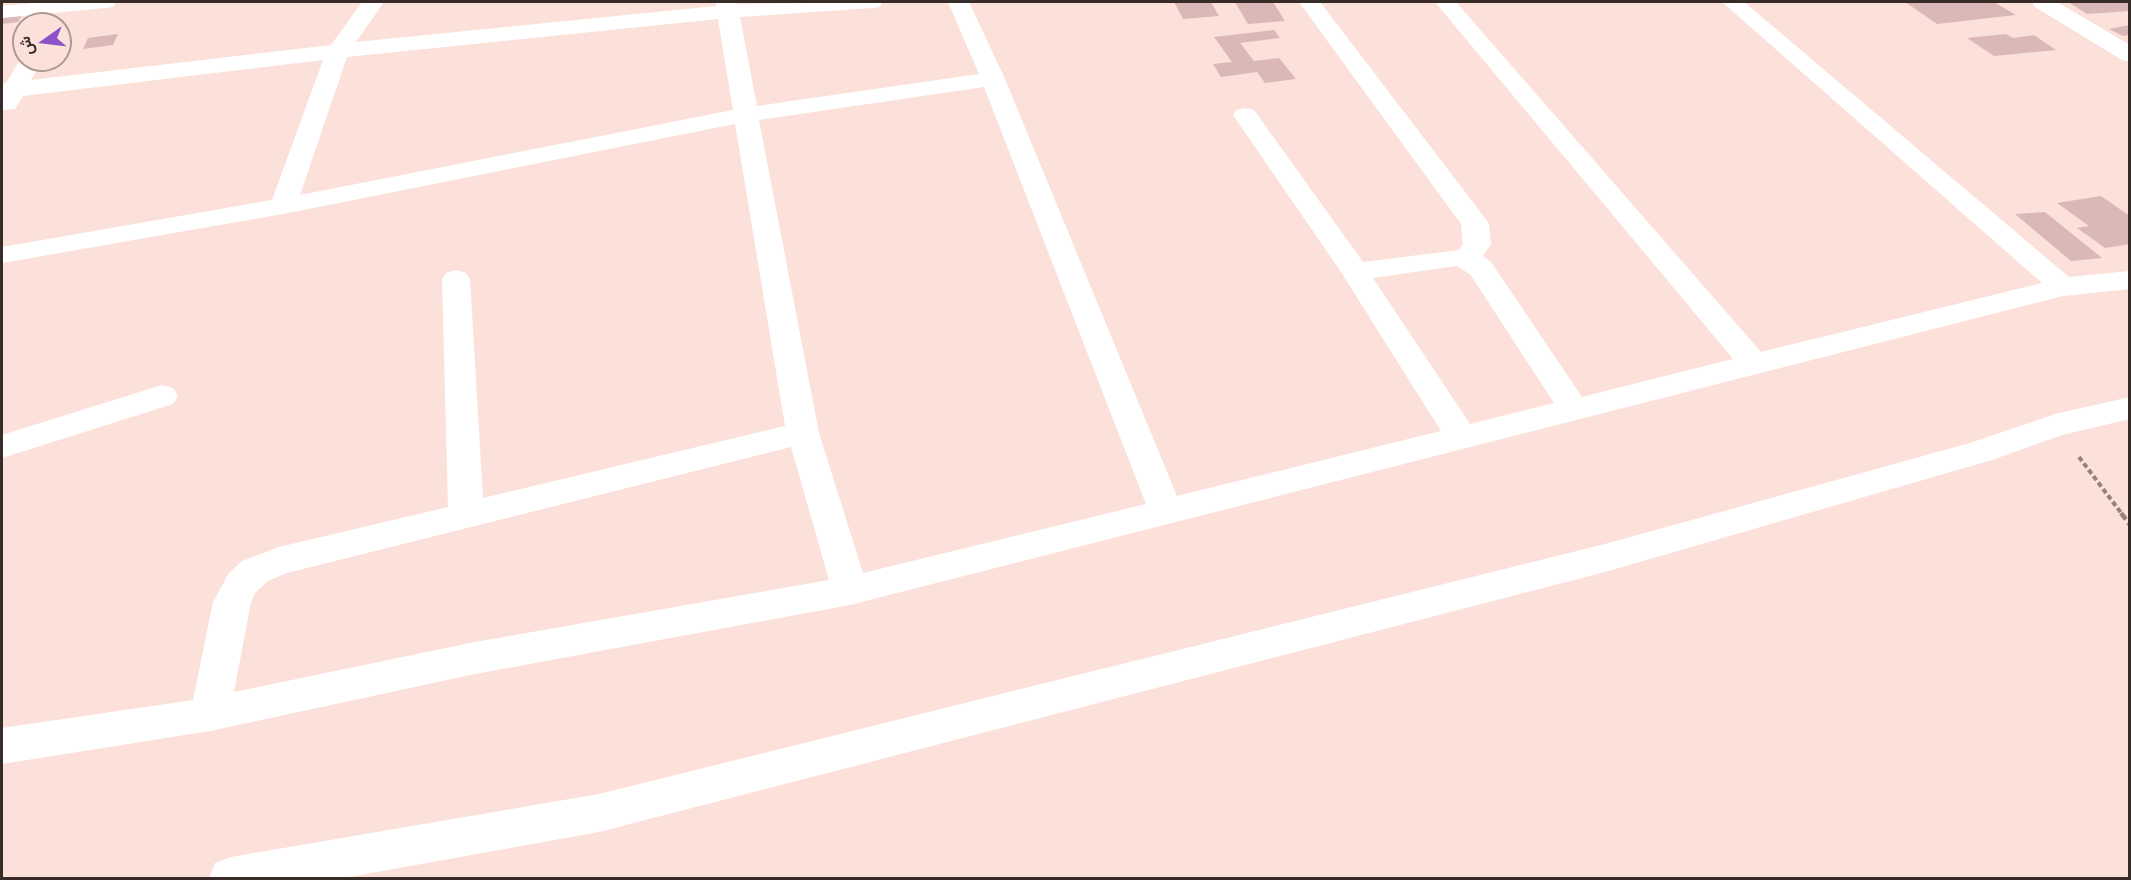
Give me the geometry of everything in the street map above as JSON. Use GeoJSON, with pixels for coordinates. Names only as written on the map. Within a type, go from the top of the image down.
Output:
{"type":"FeatureCollection","features":[{"type":"Feature","properties":{"kind":"street"},"geometry":{"type":"LineString","coordinates":[[70,12],[105,2]]}},
{"type":"Feature","properties":{"kind":"street"},"geometry":{"type":"LineString","coordinates":[[283,206],[338,51],[373,2]]}},
{"type":"Feature","properties":{"kind":"street"},"geometry":{"type":"LineString","coordinates":[[7,91],[727,6],[872,2]]}},
{"type":"Feature","properties":{"kind":"street"},"geometry":{"type":"LineString","coordinates":[[959,2],[993,79],[1167,513]]}},
{"type":"Feature","properties":{"kind":"street"},"geometry":{"type":"LineString","coordinates":[[1309,2],[1475,224],[1477,244],[1467,259]]}},
{"type":"Feature","properties":{"kind":"street"},"geometry":{"type":"LineString","coordinates":[[1445,2],[1755,365]]}},
{"type":"Feature","properties":{"kind":"street"},"geometry":{"type":"LineString","coordinates":[[1732,2],[2063,287]]}},
{"type":"Feature","properties":{"kind":"street"},"geometry":{"type":"LineString","coordinates":[[2043,2],[2130,55]]}},
{"type":"Feature","properties":{"kind":"street"},"geometry":{"type":"LineString","coordinates":[[727,6],[803,433],[850,591]]}},
{"type":"Feature","properties":{"kind":"street"},"geometry":{"type":"LineString","coordinates":[[2,114],[7,91],[22,72]]}},
{"type":"Feature","properties":{"kind":"street"},"geometry":{"type":"LineString","coordinates":[[2,255],[283,206],[746,115],[993,79]]}},
{"type":"Feature","properties":{"kind":"street"},"geometry":{"type":"LineString","coordinates":[[1245,115],[1355,272],[1463,439]]}},
{"type":"Feature","properties":{"kind":"street"},"geometry":{"type":"LineString","coordinates":[[1355,272],[1467,259],[1481,268],[1575,411]]}},
{"type":"Feature","properties":{"kind":"street"},"geometry":{"type":"LineString","coordinates":[[456,279],[465,516]]}},
{"type":"Feature","properties":{"kind":"street"},"geometry":{"type":"LineString","coordinates":[[2,746],[210,714],[475,658],[850,591],[2063,287],[2130,280]]}},
{"type":"Feature","properties":{"kind":"street"},"geometry":{"type":"LineString","coordinates":[[2,447],[162,396]]}},
{"type":"Feature","properties":{"kind":"street"},"geometry":{"type":"LineString","coordinates":[[231,879],[599,813],[758,774],[1605,558],[1980,452],[2055,425],[2130,408]]}},
{"type":"Feature","properties":{"kind":"street"},"geometry":{"type":"LineString","coordinates":[[210,714],[232,602],[242,583],[255,570],[279,561],[803,433]]}},
{"type":"Feature","properties":{"kind":"path"},"geometry":{"type":"LineString","coordinates":[[2055,425],[2130,525]]}},
{"type":"Feature","properties":{"kind":"building"},"geometry":{"type":"Polygon","coordinates":[[[1174,2],[1211,2],[1219,16],[1183,19],[1174,2]]]}},
{"type":"Feature","properties":{"kind":"building"},"geometry":{"type":"Polygon","coordinates":[[[1235,2],[1273,2],[1285,21],[1248,24],[1235,2]]]}},
{"type":"Feature","properties":{"kind":"building"},"geometry":{"type":"Polygon","coordinates":[[[1905,2],[1994,2],[2016,15],[1937,24],[1905,2]]]}},
{"type":"Feature","properties":{"kind":"building"},"geometry":{"type":"Polygon","coordinates":[[[2068,2],[2130,2],[2130,11],[2087,14],[2068,2]]]}},
{"type":"Feature","properties":{"kind":"building"},"geometry":{"type":"Polygon","coordinates":[[[12,16],[12,23],[2,24],[2,17],[12,16]]]}},
{"type":"Feature","properties":{"kind":"building"},"geometry":{"type":"Polygon","coordinates":[[[2130,25],[2130,35],[2123,36],[2109,29],[2130,25]]]}},
{"type":"Feature","properties":{"kind":"building"},"geometry":{"type":"Polygon","coordinates":[[[1274,30],[1280,38],[1240,43],[1254,61],[1279,58],[1296,79],[1265,83],[1257,72],[1221,77],[1213,64],[1232,62],[1214,37],[1274,30]]]}},
{"type":"Feature","properties":{"kind":"building"},"geometry":{"type":"Polygon","coordinates":[[[118,34],[113,45],[83,49],[88,38],[118,34]]]}},
{"type":"Feature","properties":{"kind":"building"},"geometry":{"type":"Polygon","coordinates":[[[2006,34],[2013,38],[2034,35],[2056,50],[1994,56],[1967,38],[2006,34]]]}},
{"type":"Feature","properties":{"kind":"building"},"geometry":{"type":"Polygon","coordinates":[[[2101,196],[2130,216],[2130,244],[2105,248],[2077,228],[2089,226],[2057,203],[2101,196]]]}},
{"type":"Feature","properties":{"kind":"building"},"geometry":{"type":"Polygon","coordinates":[[[2045,212],[2102,258],[2071,261],[2015,214],[2045,212]]]}}]}
